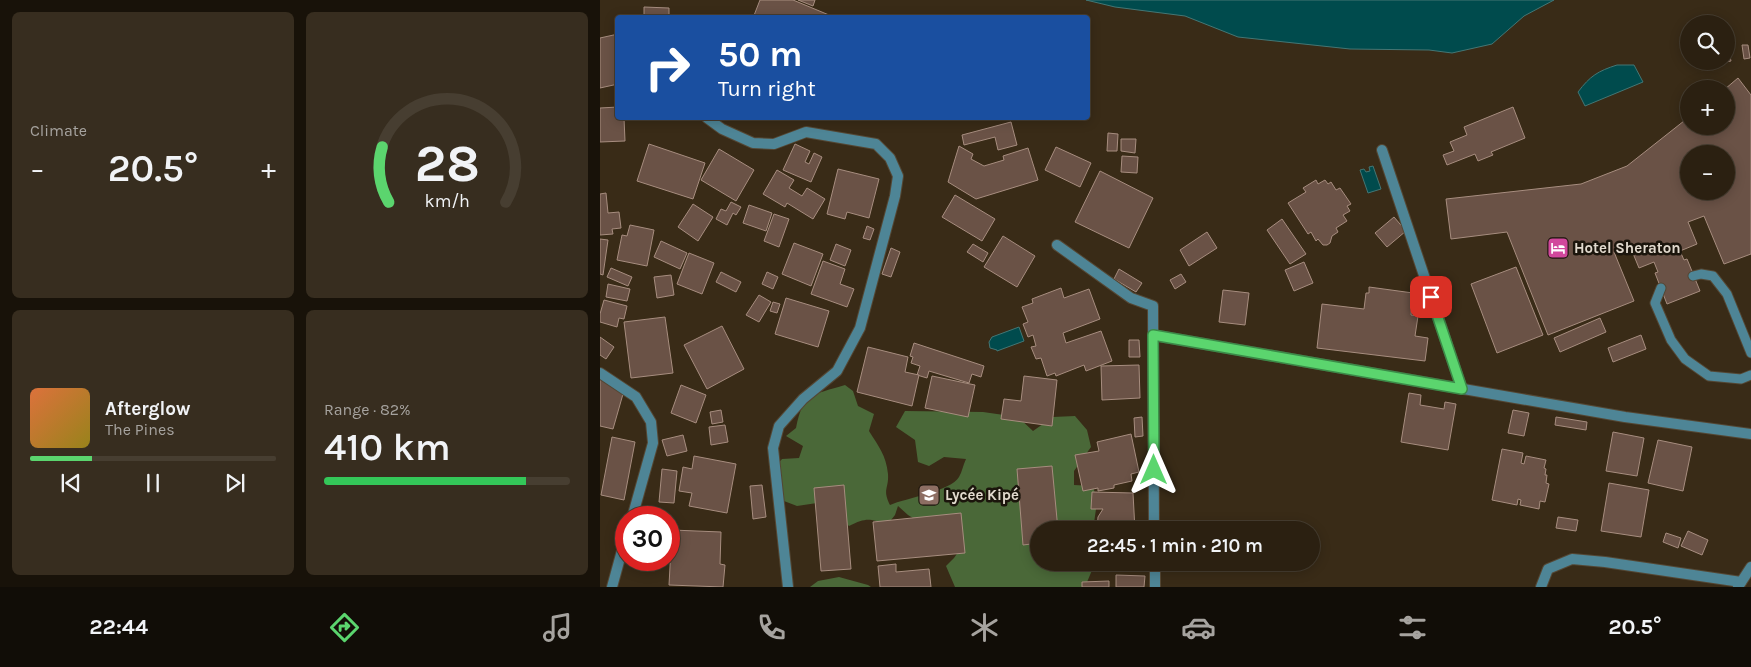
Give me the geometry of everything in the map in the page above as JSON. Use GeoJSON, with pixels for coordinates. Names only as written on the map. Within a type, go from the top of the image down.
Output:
{"type":"FeatureCollection","features":[{"type":"Feature","properties":{"kind":"street"},"geometry":{"type":"LineString","coordinates":[[710,120],[722,129],[753,143],[774,144],[806,132],[876,144],[890,158],[898,176],[895,196],[860,328],[837,371],[803,399],[779,426],[774,448],[788,587]]}},
{"type":"Feature","properties":{"kind":"street"},"geometry":{"type":"LineString","coordinates":[[1382,150],[1462,389]]}},
{"type":"Feature","properties":{"kind":"street"},"geometry":{"type":"LineString","coordinates":[[1057,245],[1131,298],[1153,306],[1154,521]]}},
{"type":"Feature","properties":{"kind":"street"},"geometry":{"type":"LineString","coordinates":[[1153,335],[1625,417],[1751,434]]}},
{"type":"Feature","properties":{"kind":"street"},"geometry":{"type":"LineString","coordinates":[[600,373],[636,397],[651,422],[653,443],[635,506]]}},
{"type":"Feature","properties":{"kind":"street"},"geometry":{"type":"LineString","coordinates":[[1541,587],[1548,569],[1572,559],[1605,562],[1739,585],[1751,566]]}},
{"type":"Feature","properties":{"kind":"street"},"geometry":{"type":"LineString","coordinates":[[612,587],[616,571]]}},
{"type":"Feature","properties":{"kind":"street"},"geometry":{"type":"LineString","coordinates":[[1154,571],[1155,587]]}},
{"type":"Feature","properties":{"kind":"lane"},"geometry":{"type":"LineString","coordinates":[[1694,276],[1701,274],[1713,276],[1727,294],[1751,353]]}},
{"type":"Feature","properties":{"kind":"lane"},"geometry":{"type":"LineString","coordinates":[[1661,288],[1655,303],[1672,340],[1685,359],[1709,376],[1741,379],[1751,375]]}},
{"type":"Feature","properties":{"kind":"green space","name":"Lycée Kipé"},"geometry":{"type":"Polygon","coordinates":[[[845,385],[853,391],[858,406],[874,414],[869,431],[882,451],[886,462],[888,479],[886,496],[890,505],[938,490],[954,482],[959,477],[966,459],[944,457],[929,466],[918,462],[915,440],[896,427],[905,411],[983,412],[1018,417],[1033,431],[1053,417],[1075,416],[1087,430],[1091,447],[1074,471],[1074,485],[1093,486],[1097,502],[1094,521],[1030,521],[1030,571],[1092,571],[1085,587],[955,587],[946,566],[961,548],[908,515],[898,506],[895,515],[887,525],[868,520],[849,526],[840,517],[817,503],[797,506],[784,501],[778,486],[777,465],[782,459],[799,458],[803,446],[786,436],[796,428],[806,401],[825,391],[845,385]]]}},
{"type":"Feature","properties":{"kind":"green space"},"geometry":{"type":"Polygon","coordinates":[[[839,577],[871,587],[810,587],[818,581],[839,577]]]}},
{"type":"Feature","properties":{"kind":"water"},"geometry":{"type":"Polygon","coordinates":[[[1086,0],[1554,0],[1524,16],[1492,44],[1452,53],[1429,50],[1350,49],[1238,37],[1185,16],[1115,7],[1086,0]]]}},
{"type":"Feature","properties":{"kind":"water"},"geometry":{"type":"Polygon","coordinates":[[[1617,65],[1634,65],[1643,82],[1585,106],[1578,92],[1595,75],[1617,65]]]}},
{"type":"Feature","properties":{"kind":"water"},"geometry":{"type":"Polygon","coordinates":[[[1373,166],[1381,189],[1368,193],[1360,170],[1370,171],[1369,167],[1373,166]]]}},
{"type":"Feature","properties":{"kind":"water"},"geometry":{"type":"Polygon","coordinates":[[[1019,327],[1024,341],[997,351],[990,348],[989,342],[992,337],[1019,327]]]}},
{"type":"Feature","properties":{"kind":"building"},"geometry":{"type":"Polygon","coordinates":[[[760,0],[793,0],[829,15],[754,15],[760,0]]]}},
{"type":"Feature","properties":{"kind":"building"},"geometry":{"type":"Polygon","coordinates":[[[798,0],[815,0],[813,6],[798,0]]]}},
{"type":"Feature","properties":{"kind":"building"},"geometry":{"type":"Polygon","coordinates":[[[644,7],[669,8],[669,15],[644,15],[644,7]]]}},
{"type":"Feature","properties":{"kind":"building"},"geometry":{"type":"Polygon","coordinates":[[[615,35],[615,85],[600,88],[600,38],[615,35]]]}},
{"type":"Feature","properties":{"kind":"building"},"geometry":{"type":"Polygon","coordinates":[[[1742,45],[1748,45],[1750,58],[1744,59],[1742,45]]]}},
{"type":"Feature","properties":{"kind":"building"},"geometry":{"type":"Polygon","coordinates":[[[1738,78],[1751,95],[1751,254],[1724,264],[1704,216],[1688,222],[1697,244],[1680,251],[1684,260],[1687,259],[1700,291],[1667,304],[1655,273],[1658,272],[1654,262],[1639,268],[1630,246],[1614,252],[1634,301],[1548,335],[1507,232],[1451,239],[1446,199],[1581,184],[1627,166],[1680,124],[1680,135],[1735,135],[1735,81],[1738,78]]]}},
{"type":"Feature","properties":{"kind":"building"},"geometry":{"type":"Polygon","coordinates":[[[615,107],[615,120],[624,120],[625,141],[600,142],[600,108],[615,107]]]}},
{"type":"Feature","properties":{"kind":"building"},"geometry":{"type":"Polygon","coordinates":[[[1513,107],[1525,138],[1491,152],[1493,155],[1478,161],[1475,154],[1447,165],[1443,155],[1454,151],[1450,142],[1467,135],[1464,127],[1513,107]]]}},
{"type":"Feature","properties":{"kind":"building"},"geometry":{"type":"Polygon","coordinates":[[[1011,122],[1017,145],[998,150],[995,137],[964,145],[962,135],[1011,122]]]}},
{"type":"Feature","properties":{"kind":"building"},"geometry":{"type":"Polygon","coordinates":[[[1108,133],[1118,134],[1117,151],[1107,151],[1108,133]]]}},
{"type":"Feature","properties":{"kind":"building"},"geometry":{"type":"Polygon","coordinates":[[[1121,139],[1136,139],[1135,153],[1121,151],[1121,139]]]}},
{"type":"Feature","properties":{"kind":"building"},"geometry":{"type":"Polygon","coordinates":[[[649,144],[705,163],[693,199],[637,181],[649,144]]]}},
{"type":"Feature","properties":{"kind":"building"},"geometry":{"type":"Polygon","coordinates":[[[795,144],[810,151],[805,162],[809,164],[814,153],[822,157],[811,182],[783,170],[795,144]]]}},
{"type":"Feature","properties":{"kind":"building"},"geometry":{"type":"Polygon","coordinates":[[[959,146],[973,154],[971,159],[984,166],[1004,160],[1003,156],[1028,148],[1038,180],[976,199],[948,182],[959,146]]]}},
{"type":"Feature","properties":{"kind":"building"},"geometry":{"type":"Polygon","coordinates":[[[1056,147],[1091,163],[1080,187],[1045,170],[1056,147]]]}},
{"type":"Feature","properties":{"kind":"building"},"geometry":{"type":"Polygon","coordinates":[[[719,149],[754,170],[736,201],[701,180],[719,149]]]}},
{"type":"Feature","properties":{"kind":"building"},"geometry":{"type":"Polygon","coordinates":[[[1122,156],[1138,157],[1137,173],[1121,172],[1122,156]]]}},
{"type":"Feature","properties":{"kind":"building"},"geometry":{"type":"Polygon","coordinates":[[[838,169],[879,179],[869,218],[847,212],[845,219],[827,214],[838,169]]]}},
{"type":"Feature","properties":{"kind":"building"},"geometry":{"type":"Polygon","coordinates":[[[777,170],[794,180],[789,188],[802,196],[807,188],[825,199],[813,219],[787,203],[785,207],[763,194],[777,170]]]}},
{"type":"Feature","properties":{"kind":"building"},"geometry":{"type":"Polygon","coordinates":[[[1100,171],[1153,198],[1129,248],[1075,222],[1100,171]]]}},
{"type":"Feature","properties":{"kind":"building"},"geometry":{"type":"Polygon","coordinates":[[[1316,180],[1318,184],[1325,180],[1328,184],[1331,182],[1336,190],[1340,188],[1351,204],[1347,206],[1350,211],[1343,215],[1347,221],[1336,228],[1338,232],[1332,236],[1330,243],[1327,245],[1323,245],[1318,239],[1316,241],[1311,232],[1308,234],[1288,203],[1306,192],[1303,188],[1316,180]]]}},
{"type":"Feature","properties":{"kind":"building"},"geometry":{"type":"Polygon","coordinates":[[[606,193],[608,213],[619,212],[621,228],[612,229],[613,234],[600,235],[600,194],[606,193]]]}},
{"type":"Feature","properties":{"kind":"building"},"geometry":{"type":"Polygon","coordinates":[[[955,195],[995,219],[982,241],[942,217],[955,195]]]}},
{"type":"Feature","properties":{"kind":"building"},"geometry":{"type":"Polygon","coordinates":[[[731,202],[741,207],[736,215],[733,213],[727,225],[716,219],[721,209],[726,211],[731,202]]]}},
{"type":"Feature","properties":{"kind":"building"},"geometry":{"type":"Polygon","coordinates":[[[693,204],[713,217],[698,241],[678,227],[693,204]]]}},
{"type":"Feature","properties":{"kind":"building"},"geometry":{"type":"Polygon","coordinates":[[[749,205],[772,213],[766,231],[743,223],[749,205]]]}},
{"type":"Feature","properties":{"kind":"building"},"geometry":{"type":"Polygon","coordinates":[[[774,214],[789,219],[779,247],[764,241],[774,214]]]}},
{"type":"Feature","properties":{"kind":"building"},"geometry":{"type":"Polygon","coordinates":[[[1394,217],[1406,231],[1387,247],[1375,233],[1394,217]]]}},
{"type":"Feature","properties":{"kind":"building"},"geometry":{"type":"Polygon","coordinates":[[[1282,219],[1306,254],[1290,264],[1267,230],[1282,219]]]}},
{"type":"Feature","properties":{"kind":"building"},"geometry":{"type":"Polygon","coordinates":[[[630,225],[654,230],[647,266],[617,260],[622,235],[627,236],[630,225]]]}},
{"type":"Feature","properties":{"kind":"building"},"geometry":{"type":"Polygon","coordinates":[[[867,226],[874,229],[870,240],[863,238],[867,226]]]}},
{"type":"Feature","properties":{"kind":"building"},"geometry":{"type":"Polygon","coordinates":[[[1207,232],[1217,248],[1189,266],[1180,250],[1207,232]]]}},
{"type":"Feature","properties":{"kind":"building"},"geometry":{"type":"Polygon","coordinates":[[[1003,236],[1035,256],[1017,287],[984,267],[1003,236]]]}},
{"type":"Feature","properties":{"kind":"building"},"geometry":{"type":"Polygon","coordinates":[[[600,239],[608,240],[603,275],[600,274],[600,239]]]}},
{"type":"Feature","properties":{"kind":"building"},"geometry":{"type":"Polygon","coordinates":[[[661,241],[687,253],[680,269],[654,257],[661,241]]]}},
{"type":"Feature","properties":{"kind":"building"},"geometry":{"type":"Polygon","coordinates":[[[794,243],[823,254],[811,286],[782,274],[794,243]]]}},
{"type":"Feature","properties":{"kind":"building"},"geometry":{"type":"Polygon","coordinates":[[[836,244],[851,250],[845,266],[830,260],[836,244]]]}},
{"type":"Feature","properties":{"kind":"building"},"geometry":{"type":"Polygon","coordinates":[[[973,244],[988,253],[983,262],[967,252],[973,244]]]}},
{"type":"Feature","properties":{"kind":"building"},"geometry":{"type":"Polygon","coordinates":[[[891,248],[900,252],[891,277],[882,274],[891,248]]]}},
{"type":"Feature","properties":{"kind":"building"},"geometry":{"type":"Polygon","coordinates":[[[689,253],[714,263],[702,294],[677,284],[689,253]]]}},
{"type":"Feature","properties":{"kind":"building"},"geometry":{"type":"Polygon","coordinates":[[[823,261],[845,269],[840,284],[854,289],[847,307],[811,294],[823,261]]]}},
{"type":"Feature","properties":{"kind":"building"},"geometry":{"type":"Polygon","coordinates":[[[1304,262],[1313,283],[1294,291],[1285,270],[1304,262]]]}},
{"type":"Feature","properties":{"kind":"building"},"geometry":{"type":"Polygon","coordinates":[[[1516,267],[1543,335],[1497,353],[1471,284],[1516,267]]]}},
{"type":"Feature","properties":{"kind":"building"},"geometry":{"type":"Polygon","coordinates":[[[611,268],[632,277],[628,286],[607,277],[611,268]]]}},
{"type":"Feature","properties":{"kind":"building"},"geometry":{"type":"Polygon","coordinates":[[[1119,269],[1142,283],[1136,292],[1114,279],[1119,269]]]}},
{"type":"Feature","properties":{"kind":"building"},"geometry":{"type":"Polygon","coordinates":[[[721,272],[741,282],[736,292],[716,282],[721,272]]]}},
{"type":"Feature","properties":{"kind":"building"},"geometry":{"type":"Polygon","coordinates":[[[767,272],[778,277],[773,289],[762,284],[767,272]]]}},
{"type":"Feature","properties":{"kind":"building"},"geometry":{"type":"Polygon","coordinates":[[[1181,274],[1186,282],[1175,289],[1170,280],[1181,274]]]}},
{"type":"Feature","properties":{"kind":"building"},"geometry":{"type":"Polygon","coordinates":[[[671,275],[674,295],[657,298],[654,277],[671,275]]]}},
{"type":"Feature","properties":{"kind":"building"},"geometry":{"type":"Polygon","coordinates":[[[608,284],[630,289],[627,301],[606,297],[608,284]]]}},
{"type":"Feature","properties":{"kind":"building"},"geometry":{"type":"Polygon","coordinates":[[[1369,287],[1413,293],[1411,315],[1418,316],[1415,336],[1428,338],[1425,361],[1317,348],[1322,304],[1364,309],[1366,293],[1369,293],[1369,287]]]}},
{"type":"Feature","properties":{"kind":"building"},"geometry":{"type":"Polygon","coordinates":[[[1061,288],[1064,298],[1089,289],[1100,319],[1063,333],[1066,343],[1101,331],[1112,361],[1086,371],[1084,365],[1056,376],[1055,373],[1047,376],[1041,358],[1036,359],[1031,347],[1036,346],[1033,335],[1028,337],[1023,324],[1028,322],[1022,307],[1033,303],[1032,299],[1061,288]]]}},
{"type":"Feature","properties":{"kind":"building"},"geometry":{"type":"Polygon","coordinates":[[[1223,290],[1249,293],[1245,325],[1219,322],[1223,290]]]}},
{"type":"Feature","properties":{"kind":"building"},"geometry":{"type":"Polygon","coordinates":[[[759,295],[771,302],[759,322],[746,315],[759,295]]]}},
{"type":"Feature","properties":{"kind":"building"},"geometry":{"type":"Polygon","coordinates":[[[786,298],[829,311],[818,347],[775,334],[786,298]]]}},
{"type":"Feature","properties":{"kind":"building"},"geometry":{"type":"Polygon","coordinates":[[[604,300],[627,306],[624,319],[619,318],[617,327],[600,322],[604,300]]]}},
{"type":"Feature","properties":{"kind":"building"},"geometry":{"type":"Polygon","coordinates":[[[773,302],[780,304],[777,313],[770,311],[773,302]]]}},
{"type":"Feature","properties":{"kind":"building"},"geometry":{"type":"Polygon","coordinates":[[[665,317],[673,373],[631,378],[624,322],[665,317]]]}},
{"type":"Feature","properties":{"kind":"building"},"geometry":{"type":"Polygon","coordinates":[[[1600,318],[1606,332],[1560,352],[1554,338],[1600,318]]]}},
{"type":"Feature","properties":{"kind":"building"},"geometry":{"type":"Polygon","coordinates":[[[722,326],[744,369],[707,389],[684,345],[722,326]]]}},
{"type":"Feature","properties":{"kind":"building"},"geometry":{"type":"Polygon","coordinates":[[[1641,335],[1646,349],[1613,362],[1608,348],[1641,335]]]}},
{"type":"Feature","properties":{"kind":"building"},"geometry":{"type":"Polygon","coordinates":[[[600,337],[614,347],[606,359],[600,355],[600,337]]]}},
{"type":"Feature","properties":{"kind":"building"},"geometry":{"type":"Polygon","coordinates":[[[1129,340],[1139,340],[1140,357],[1129,357],[1129,340]]]}},
{"type":"Feature","properties":{"kind":"building"},"geometry":{"type":"Polygon","coordinates":[[[914,343],[984,366],[981,377],[972,374],[969,383],[929,371],[927,378],[917,375],[920,366],[911,363],[913,357],[910,356],[914,343]]]}},
{"type":"Feature","properties":{"kind":"building"},"geometry":{"type":"Polygon","coordinates":[[[868,347],[908,357],[905,372],[919,375],[912,406],[857,392],[868,347]]]}},
{"type":"Feature","properties":{"kind":"building"},"geometry":{"type":"Polygon","coordinates":[[[1139,365],[1140,398],[1102,400],[1101,366],[1139,365]]]}},
{"type":"Feature","properties":{"kind":"building"},"geometry":{"type":"Polygon","coordinates":[[[932,376],[975,385],[968,417],[925,408],[932,376]]]}},
{"type":"Feature","properties":{"kind":"building"},"geometry":{"type":"Polygon","coordinates":[[[1024,376],[1057,380],[1052,426],[1001,419],[1004,399],[1021,401],[1024,376]]]}},
{"type":"Feature","properties":{"kind":"building"},"geometry":{"type":"Polygon","coordinates":[[[600,378],[623,394],[613,429],[600,426],[600,378]]]}},
{"type":"Feature","properties":{"kind":"building"},"geometry":{"type":"Polygon","coordinates":[[[681,385],[706,395],[696,423],[671,413],[681,385]]]}},
{"type":"Feature","properties":{"kind":"building"},"geometry":{"type":"Polygon","coordinates":[[[1409,393],[1421,395],[1420,405],[1444,409],[1445,402],[1456,404],[1448,450],[1401,442],[1409,393]]]}},
{"type":"Feature","properties":{"kind":"building"},"geometry":{"type":"Polygon","coordinates":[[[721,410],[723,422],[712,424],[710,412],[721,410]]]}},
{"type":"Feature","properties":{"kind":"building"},"geometry":{"type":"Polygon","coordinates":[[[1513,410],[1529,413],[1524,436],[1508,433],[1513,410]]]}},
{"type":"Feature","properties":{"kind":"building"},"geometry":{"type":"Polygon","coordinates":[[[1142,417],[1143,436],[1135,437],[1134,418],[1142,417]]]}},
{"type":"Feature","properties":{"kind":"building"},"geometry":{"type":"Polygon","coordinates":[[[1556,417],[1587,422],[1586,430],[1555,425],[1556,417]]]}},
{"type":"Feature","properties":{"kind":"building"},"geometry":{"type":"Polygon","coordinates":[[[725,425],[728,442],[711,445],[709,427],[725,425]]]}},
{"type":"Feature","properties":{"kind":"building"},"geometry":{"type":"Polygon","coordinates":[[[1613,432],[1644,438],[1637,476],[1606,471],[1613,432]]]}},
{"type":"Feature","properties":{"kind":"building"},"geometry":{"type":"Polygon","coordinates":[[[1131,434],[1139,472],[1131,474],[1132,481],[1114,485],[1114,488],[1098,491],[1098,488],[1083,491],[1075,455],[1099,451],[1097,442],[1131,434]]]}},
{"type":"Feature","properties":{"kind":"building"},"geometry":{"type":"Polygon","coordinates":[[[683,435],[687,451],[667,456],[662,440],[683,435]]]}},
{"type":"Feature","properties":{"kind":"building"},"geometry":{"type":"Polygon","coordinates":[[[612,437],[635,442],[624,500],[601,495],[612,437]]]}},
{"type":"Feature","properties":{"kind":"building"},"geometry":{"type":"Polygon","coordinates":[[[1658,440],[1692,447],[1683,491],[1648,483],[1658,440]]]}},
{"type":"Feature","properties":{"kind":"building"},"geometry":{"type":"Polygon","coordinates":[[[1502,449],[1523,453],[1521,463],[1524,464],[1526,456],[1546,460],[1544,468],[1546,469],[1545,475],[1547,475],[1546,483],[1549,484],[1545,502],[1540,501],[1539,509],[1520,505],[1521,500],[1518,499],[1517,505],[1492,500],[1502,449]]]}},
{"type":"Feature","properties":{"kind":"building"},"geometry":{"type":"Polygon","coordinates":[[[694,456],[736,464],[727,513],[689,506],[692,493],[679,491],[683,467],[692,469],[694,456]]]}},
{"type":"Feature","properties":{"kind":"building"},"geometry":{"type":"Polygon","coordinates":[[[1052,466],[1057,521],[1030,521],[1030,544],[1023,545],[1017,469],[1052,466]]]}},
{"type":"Feature","properties":{"kind":"building"},"geometry":{"type":"Polygon","coordinates":[[[662,469],[677,471],[674,503],[659,502],[662,469]]]}},
{"type":"Feature","properties":{"kind":"building"},"geometry":{"type":"Polygon","coordinates":[[[1609,483],[1649,490],[1641,537],[1601,531],[1609,483]]]}},
{"type":"Feature","properties":{"kind":"building"},"geometry":{"type":"Polygon","coordinates":[[[762,485],[766,517],[753,519],[750,486],[762,485]]]}},
{"type":"Feature","properties":{"kind":"building"},"geometry":{"type":"Polygon","coordinates":[[[844,485],[851,569],[821,571],[814,488],[844,485]]]}},
{"type":"Feature","properties":{"kind":"building"},"geometry":{"type":"Polygon","coordinates":[[[1092,492],[1133,493],[1135,521],[1098,521],[1103,509],[1091,509],[1092,492]]]}},
{"type":"Feature","properties":{"kind":"building"},"geometry":{"type":"Polygon","coordinates":[[[961,513],[965,553],[877,561],[873,522],[961,513]]]}},
{"type":"Feature","properties":{"kind":"building"},"geometry":{"type":"Polygon","coordinates":[[[1558,517],[1578,520],[1576,531],[1556,528],[1558,517]]]}},
{"type":"Feature","properties":{"kind":"building"},"geometry":{"type":"Polygon","coordinates":[[[680,530],[721,532],[720,564],[725,565],[723,587],[669,585],[670,571],[680,571],[680,530]]]}},
{"type":"Feature","properties":{"kind":"building"},"geometry":{"type":"Polygon","coordinates":[[[1688,531],[1708,540],[1702,555],[1681,546],[1688,531]]]}},
{"type":"Feature","properties":{"kind":"building"},"geometry":{"type":"Polygon","coordinates":[[[1666,533],[1681,538],[1678,548],[1663,542],[1666,533]]]}},
{"type":"Feature","properties":{"kind":"building"},"geometry":{"type":"Polygon","coordinates":[[[896,564],[896,572],[929,569],[931,587],[880,587],[878,566],[896,564]]]}},
{"type":"Feature","properties":{"kind":"building"},"geometry":{"type":"Polygon","coordinates":[[[1116,575],[1145,576],[1144,587],[1116,587],[1116,575]]]}},
{"type":"Feature","properties":{"kind":"building"},"geometry":{"type":"Polygon","coordinates":[[[1109,581],[1109,587],[1082,587],[1082,582],[1109,581]]]}},
{"type":"Feature","properties":{"kind":"place","name":"Hotel Sheraton"},"geometry":{"type":"Point","coordinates":[1558,248]}},
{"type":"Feature","properties":{"kind":"place","name":"Lycée Kipé"},"geometry":{"type":"Point","coordinates":[929,495]}},
{"type":"Feature","properties":{"kind":"route"},"geometry":{"type":"LineString","coordinates":[[1154,470],[1153,335],[1462,389],[1431,297]]}}]}
